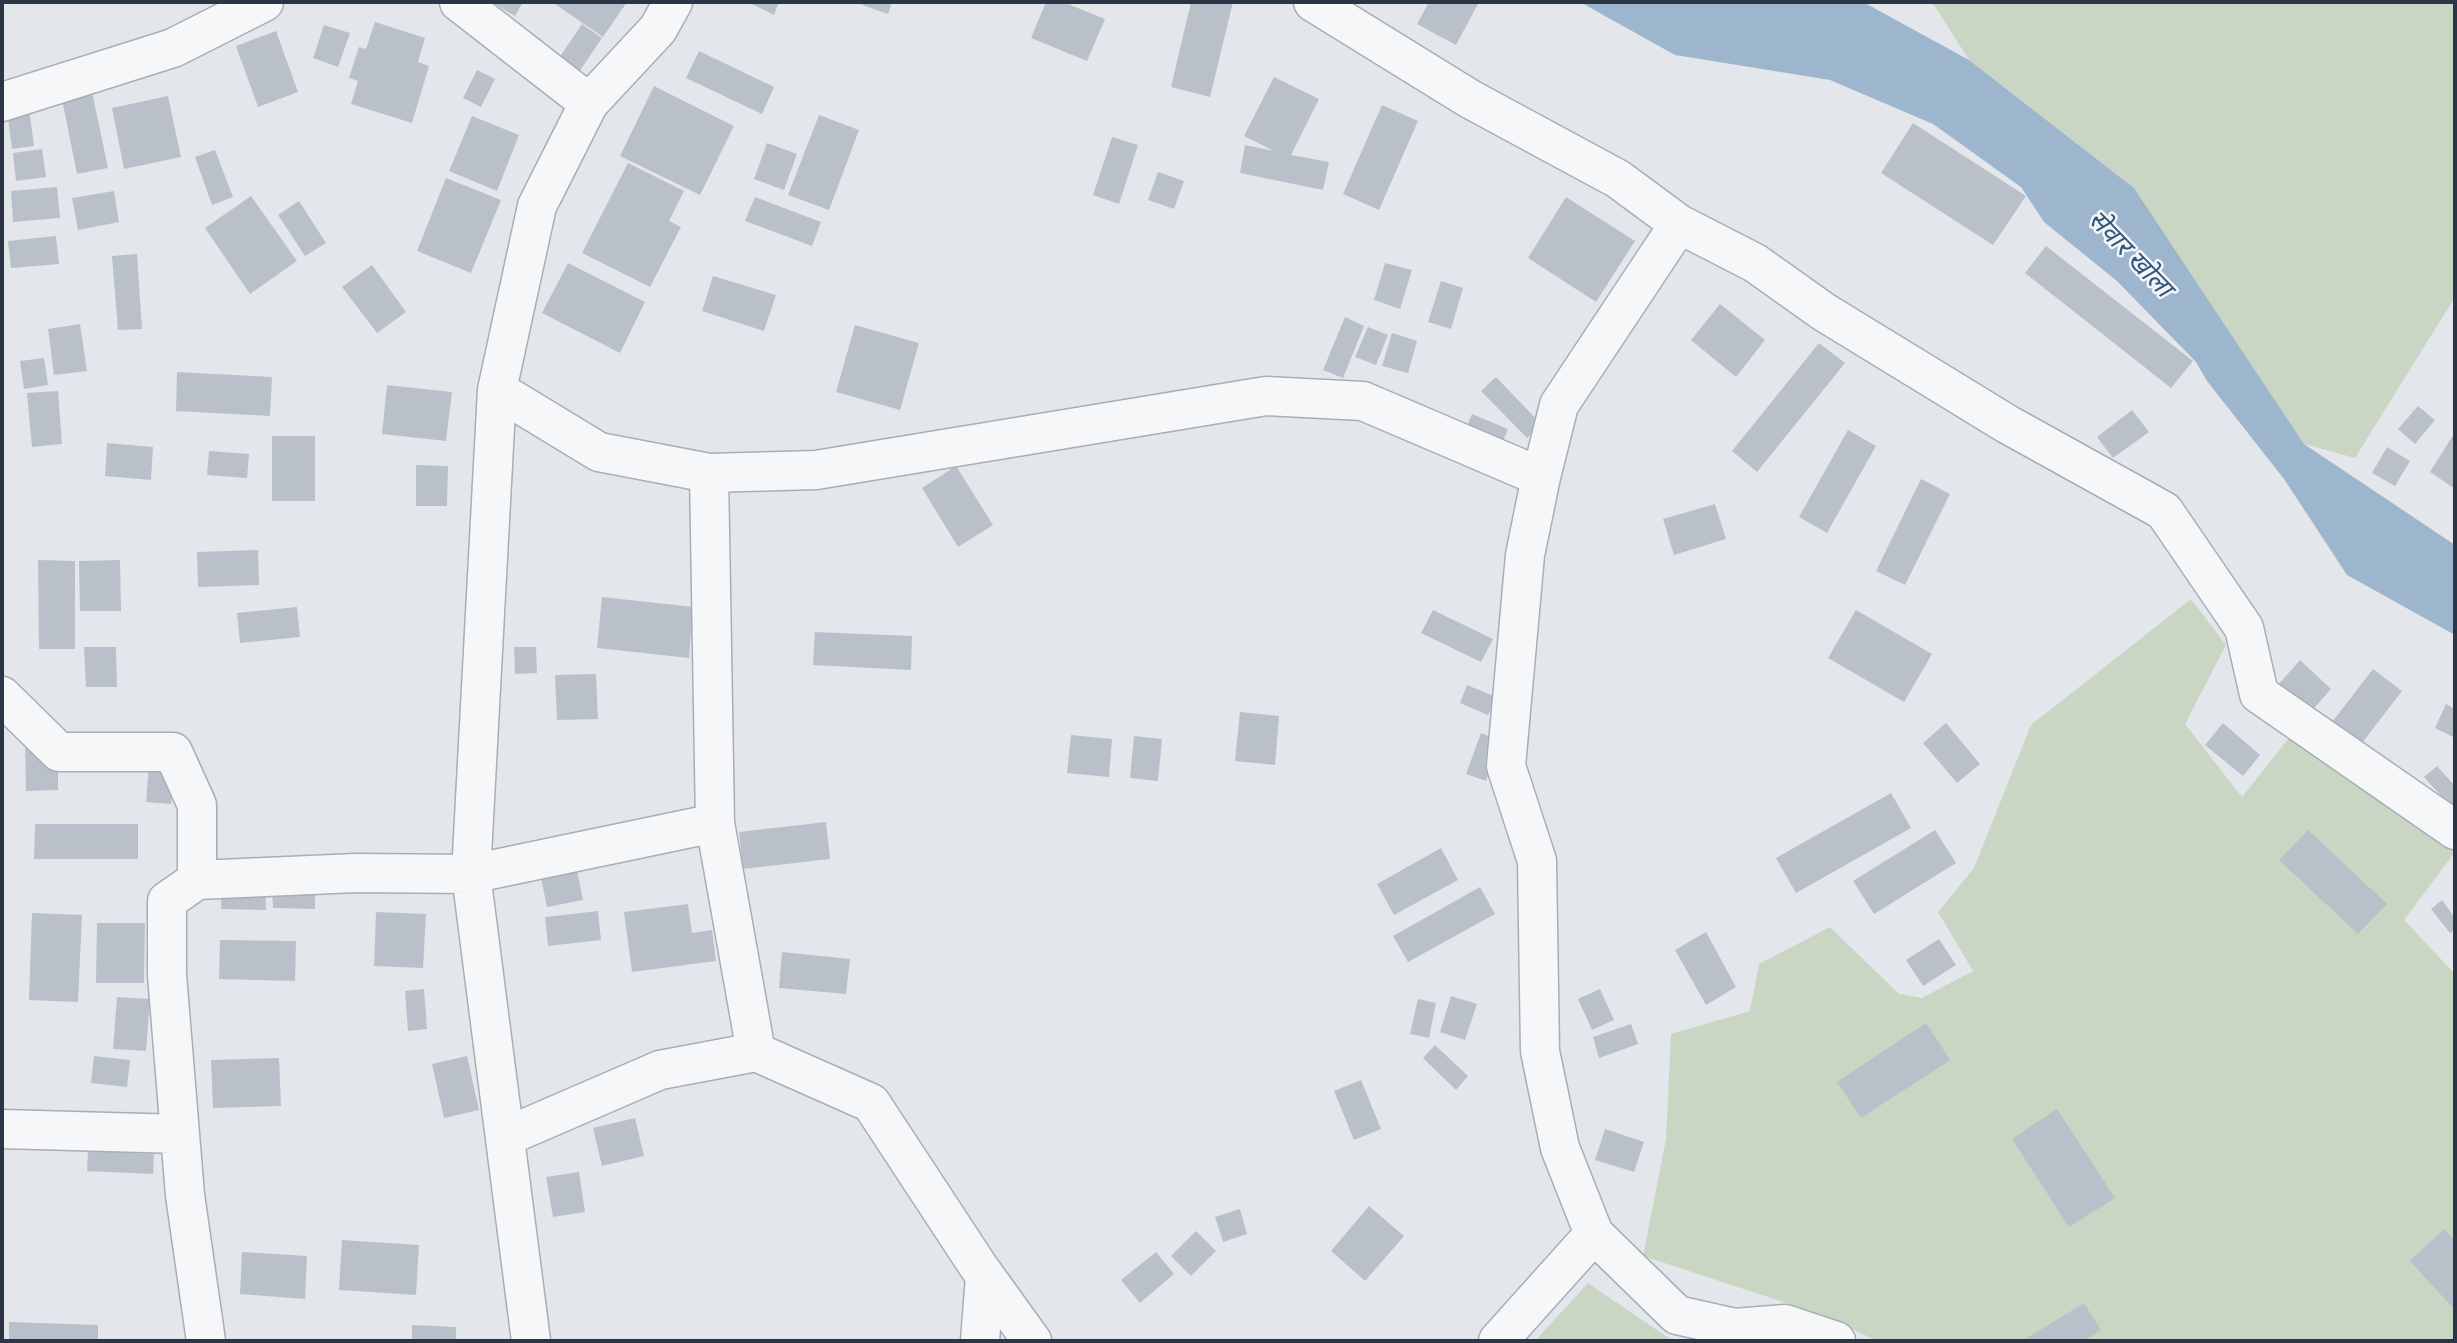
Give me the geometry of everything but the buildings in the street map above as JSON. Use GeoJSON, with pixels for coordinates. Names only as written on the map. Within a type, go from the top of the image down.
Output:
{"type":"FeatureCollection","features":[{"type":"Feature","properties":{"kind":"street"},"geometry":{"type":"LineString","coordinates":[[2,102],[173,48],[264,2]]}},
{"type":"Feature","properties":{"kind":"street"},"geometry":{"type":"LineString","coordinates":[[459,2],[590,103]]}},
{"type":"Feature","properties":{"kind":"street"},"geometry":{"type":"LineString","coordinates":[[531,1341],[471,874],[496,390],[537,206],[590,103],[658,29],[673,2]]}},
{"type":"Feature","properties":{"kind":"street"},"geometry":{"type":"LineString","coordinates":[[1313,2],[1470,99],[1618,179],[1679,224],[1755,263],[1824,312],[2007,424],[2164,511],[2244,628],[2259,694],[2455,830]]}},
{"type":"Feature","properties":{"kind":"street"},"geometry":{"type":"LineString","coordinates":[[1679,224],[1559,405],[1525,555],[1506,766],[1537,861],[1540,1051],[1560,1148],[1594,1234],[1677,1315],[1735,1328],[1785,1324],[1836,1341]]}},
{"type":"Feature","properties":{"kind":"street"},"geometry":{"type":"LineString","coordinates":[[496,390],[599,452],[709,472],[816,470],[1266,396],[1363,401],[1541,477]]}},
{"type":"Feature","properties":{"kind":"street"},"geometry":{"type":"LineString","coordinates":[[709,472],[715,822],[756,1052]]}},
{"type":"Feature","properties":{"kind":"street"},"geometry":{"type":"LineString","coordinates":[[2,696],[59,752],[173,752],[197,805],[197,880]]}},
{"type":"Feature","properties":{"kind":"street"},"geometry":{"type":"LineString","coordinates":[[206,1341],[184,1195],[167,975],[167,901],[197,880],[356,873],[471,874],[715,822]]}},
{"type":"Feature","properties":{"kind":"street"},"geometry":{"type":"LineString","coordinates":[[505,1137],[660,1070],[756,1052],[871,1103],[985,1276],[1032,1341]]}},
{"type":"Feature","properties":{"kind":"street"},"geometry":{"type":"LineString","coordinates":[[2,1129],[180,1135]]}},
{"type":"Feature","properties":{"kind":"street"},"geometry":{"type":"LineString","coordinates":[[1498,1341],[1594,1234]]}},
{"type":"Feature","properties":{"kind":"street"},"geometry":{"type":"LineString","coordinates":[[980,1341],[985,1276]]}},
{"type":"Feature","properties":{"kind":"green space"},"geometry":{"type":"Polygon","coordinates":[[[1927,2],[2455,2],[2455,297],[2355,458],[2304,444],[2134,188],[1969,60],[1934,5],[1927,2]]]}},
{"type":"Feature","properties":{"kind":"green space"},"geometry":{"type":"Polygon","coordinates":[[[2191,599],[2226,645],[2185,724],[2242,797],[2289,738],[2455,852],[2404,920],[2455,974],[2455,1341],[1877,1341],[1823,1315],[1643,1256],[1666,1139],[1671,1034],[1750,1011],[1759,964],[1830,927],[1899,994],[1922,998],[1973,971],[1938,912],[1974,868],[2031,725],[2191,599]]]}},
{"type":"Feature","properties":{"kind":"green space"},"geometry":{"type":"Polygon","coordinates":[[[1588,1283],[1673,1341],[1535,1341],[1588,1283]]]}},
{"type":"Feature","properties":{"kind":"water","name":"सेवार खोला"},"geometry":{"type":"Polygon","coordinates":[[[1580,2],[1863,2],[1969,60],[2134,188],[2304,444],[2455,545],[2455,635],[2347,575],[2284,479],[2207,381],[2196,362],[2117,281],[2044,222],[2021,187],[1933,124],[1830,80],[1675,55],[1580,2]]]}}]}
